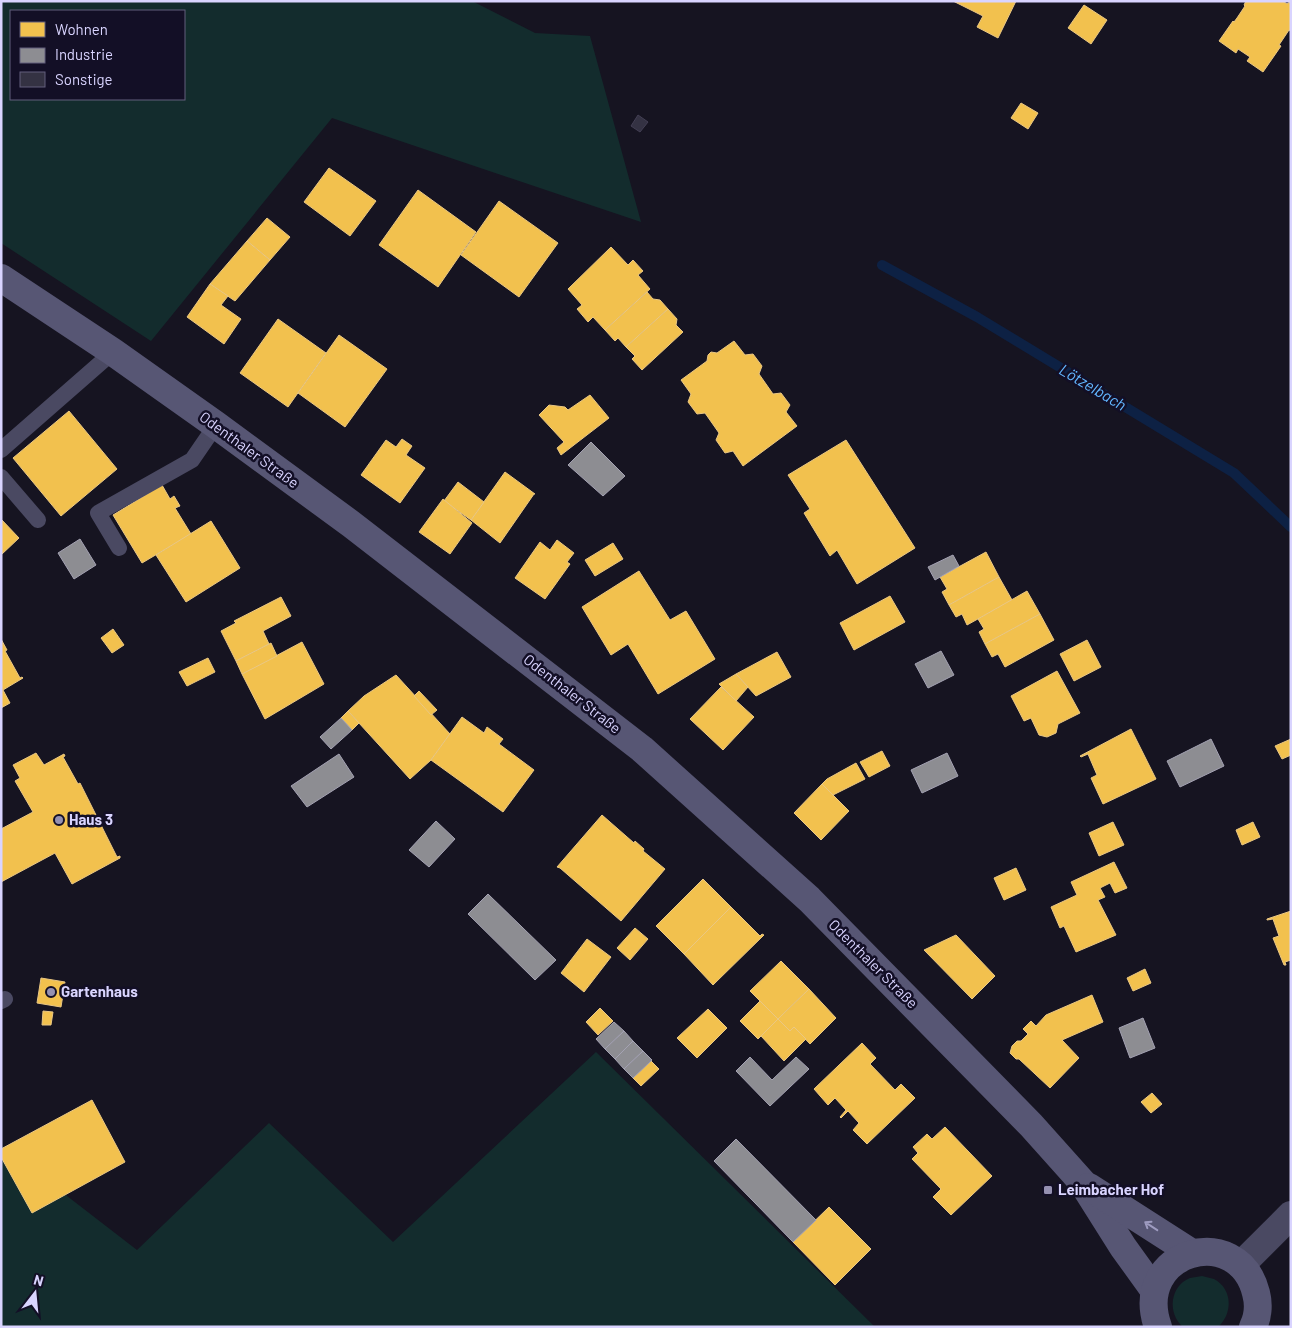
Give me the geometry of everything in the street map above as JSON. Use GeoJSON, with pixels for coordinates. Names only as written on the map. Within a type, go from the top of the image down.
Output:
{"type":"FeatureCollection","features":[{"type":"Feature","properties":{"kind":"main road","name":"Odenthaler Straße"},"geometry":{"type":"LineString","coordinates":[[1,278],[112,352],[216,425],[351,524],[642,749],[814,904],[1031,1125],[1082,1182],[1123,1247],[1154,1290]]}},
{"type":"Feature","properties":{"kind":"main road","name":"Odenthaler Straße"},"geometry":{"type":"LineString","coordinates":[[1082,1182],[1192,1253]]}},
{"type":"Feature","properties":{"kind":"main road"},"geometry":{"type":"LineString","coordinates":[[1158,1327],[1153,1308],[1154,1290],[1162,1274],[1175,1261],[1192,1253],[1209,1251],[1226,1256],[1241,1265],[1253,1282],[1258,1302],[1255,1325]]}},
{"type":"Feature","properties":{"kind":"street"},"geometry":{"type":"LineString","coordinates":[[1241,1265],[1291,1215]]}},
{"type":"Feature","properties":{"kind":"lane"},"geometry":{"type":"LineString","coordinates":[[1,450],[112,352]]}},
{"type":"Feature","properties":{"kind":"lane"},"geometry":{"type":"LineString","coordinates":[[119,548],[98,513],[192,460],[216,425]]}},
{"type":"Feature","properties":{"kind":"lane"},"geometry":{"type":"LineString","coordinates":[[1,477],[38,520]]}},
{"type":"Feature","properties":{"kind":"green space"},"geometry":{"type":"Polygon","coordinates":[[[1,1],[472,1],[535,33],[590,36],[641,222],[332,118],[151,341],[1,243],[1,1]]]}},
{"type":"Feature","properties":{"kind":"green space"},"geometry":{"type":"Polygon","coordinates":[[[596,1052],[875,1327],[1,1327],[1,1145],[137,1250],[269,1123],[393,1242],[596,1052]]]}},
{"type":"Feature","properties":{"kind":"green space"},"geometry":{"type":"Polygon","coordinates":[[[1202,1276],[1214,1279],[1225,1289],[1229,1302],[1226,1315],[1218,1327],[1183,1327],[1175,1315],[1173,1307],[1175,1293],[1183,1282],[1190,1278],[1202,1276]]]}},
{"type":"Feature","properties":{"kind":"building: Wohnen"},"geometry":{"type":"Polygon","coordinates":[[[953,1],[1016,1],[998,38],[977,27],[983,16],[953,1]]]}},
{"type":"Feature","properties":{"kind":"building: Wohnen"},"geometry":{"type":"Polygon","coordinates":[[[1246,1],[1283,1],[1287,4],[1291,1],[1291,31],[1289,30],[1279,45],[1281,46],[1263,72],[1247,61],[1250,57],[1238,49],[1236,53],[1219,41],[1237,18],[1246,1]]]}},
{"type":"Feature","properties":{"kind":"building: Wohnen"},"geometry":{"type":"Polygon","coordinates":[[[1084,5],[1107,20],[1091,44],[1068,28],[1084,5]]]}},
{"type":"Feature","properties":{"kind":"building: Wohnen"},"geometry":{"type":"Polygon","coordinates":[[[1021,103],[1038,113],[1028,129],[1011,118],[1021,103]]]}},
{"type":"Feature","properties":{"kind":"building: Wohnen"},"geometry":{"type":"Polygon","coordinates":[[[329,168],[376,201],[350,236],[304,202],[329,168]]]}},
{"type":"Feature","properties":{"kind":"building: Wohnen"},"geometry":{"type":"Polygon","coordinates":[[[418,190],[476,232],[438,287],[379,245],[418,190]]]}},
{"type":"Feature","properties":{"kind":"building: Wohnen"},"geometry":{"type":"Polygon","coordinates":[[[499,201],[558,243],[519,297],[461,255],[499,201]]]}},
{"type":"Feature","properties":{"kind":"building: Wohnen"},"geometry":{"type":"Polygon","coordinates":[[[267,218],[290,237],[270,260],[247,241],[267,218]]]}},
{"type":"Feature","properties":{"kind":"building: Wohnen"},"geometry":{"type":"Polygon","coordinates":[[[247,241],[270,260],[235,301],[210,284],[247,241]]]}},
{"type":"Feature","properties":{"kind":"building: Wohnen"},"geometry":{"type":"Polygon","coordinates":[[[611,247],[628,265],[633,260],[643,271],[638,275],[650,289],[605,330],[593,317],[588,322],[577,309],[582,305],[568,289],[611,247]]]}},
{"type":"Feature","properties":{"kind":"building: Wohnen"},"geometry":{"type":"Polygon","coordinates":[[[210,284],[228,296],[221,305],[241,319],[224,344],[187,317],[210,284]]]}},
{"type":"Feature","properties":{"kind":"building: Wohnen"},"geometry":{"type":"Polygon","coordinates":[[[647,292],[653,299],[660,300],[668,309],[626,347],[618,338],[615,341],[605,330],[647,292]]]}},
{"type":"Feature","properties":{"kind":"building: Wohnen"},"geometry":{"type":"Polygon","coordinates":[[[668,309],[677,319],[676,325],[683,332],[642,370],[632,359],[635,356],[626,347],[668,309]]]}},
{"type":"Feature","properties":{"kind":"building: Wohnen"},"geometry":{"type":"Polygon","coordinates":[[[278,319],[326,353],[288,407],[240,373],[278,319]]]}},
{"type":"Feature","properties":{"kind":"building: Wohnen"},"geometry":{"type":"Polygon","coordinates":[[[339,335],[387,369],[345,427],[298,393],[339,335]]]}},
{"type":"Feature","properties":{"kind":"building: Wohnen"},"geometry":{"type":"Polygon","coordinates":[[[734,341],[745,355],[753,354],[762,366],[759,374],[773,394],[781,393],[790,405],[786,412],[797,426],[743,466],[733,451],[725,453],[716,440],[719,433],[705,413],[697,414],[688,402],[691,394],[681,380],[707,361],[708,355],[711,352],[717,353],[734,341]]]}},
{"type":"Feature","properties":{"kind":"building: Wohnen"},"geometry":{"type":"Polygon","coordinates":[[[590,395],[609,418],[561,455],[557,448],[564,442],[539,415],[549,405],[565,407],[568,410],[590,395]]]}},
{"type":"Feature","properties":{"kind":"building: Wohnen"},"geometry":{"type":"Polygon","coordinates":[[[69,411],[117,469],[61,516],[13,458],[69,411]]]}},
{"type":"Feature","properties":{"kind":"building: Wohnen"},"geometry":{"type":"Polygon","coordinates":[[[402,439],[412,446],[406,455],[425,468],[400,503],[361,475],[386,440],[396,447],[402,439]]]}},
{"type":"Feature","properties":{"kind":"building: Wohnen"},"geometry":{"type":"Polygon","coordinates":[[[846,440],[915,548],[857,584],[837,550],[830,556],[804,513],[810,509],[788,475],[846,440]]]}},
{"type":"Feature","properties":{"kind":"building: Wohnen"},"geometry":{"type":"Polygon","coordinates":[[[505,472],[535,494],[500,543],[471,520],[505,472]]]}},
{"type":"Feature","properties":{"kind":"building: Wohnen"},"geometry":{"type":"Polygon","coordinates":[[[458,482],[484,502],[471,520],[444,501],[458,482]]]}},
{"type":"Feature","properties":{"kind":"building: Wohnen"},"geometry":{"type":"Polygon","coordinates":[[[162,485],[170,499],[174,496],[180,506],[175,508],[191,534],[142,563],[113,515],[162,485]]]}},
{"type":"Feature","properties":{"kind":"building: Wohnen"},"geometry":{"type":"Polygon","coordinates":[[[443,499],[472,523],[450,554],[419,532],[443,499]]]}},
{"type":"Feature","properties":{"kind":"building: Wohnen"},"geometry":{"type":"Polygon","coordinates":[[[1,519],[19,538],[1,555],[1,519]]]}},
{"type":"Feature","properties":{"kind":"building: Wohnen"},"geometry":{"type":"Polygon","coordinates":[[[211,521],[240,568],[186,602],[156,555],[211,521]]]}},
{"type":"Feature","properties":{"kind":"building: Wohnen"},"geometry":{"type":"Polygon","coordinates":[[[557,540],[574,553],[567,562],[570,564],[545,599],[515,578],[540,542],[550,550],[557,540]]]}},
{"type":"Feature","properties":{"kind":"building: Wohnen"},"geometry":{"type":"Polygon","coordinates":[[[613,543],[623,559],[595,576],[585,560],[613,543]]]}},
{"type":"Feature","properties":{"kind":"building: Wohnen"},"geometry":{"type":"Polygon","coordinates":[[[986,552],[999,577],[949,605],[942,592],[947,589],[940,577],[986,552]]]}},
{"type":"Feature","properties":{"kind":"building: Wohnen"},"geometry":{"type":"Polygon","coordinates":[[[639,571],[670,620],[686,611],[715,659],[658,694],[628,644],[611,655],[582,607],[639,571]]]}},
{"type":"Feature","properties":{"kind":"building: Wohnen"},"geometry":{"type":"Polygon","coordinates":[[[999,577],[1012,600],[967,625],[962,614],[956,617],[949,605],[999,577]]]}},
{"type":"Feature","properties":{"kind":"building: Wohnen"},"geometry":{"type":"Polygon","coordinates":[[[1027,591],[1040,614],[985,644],[979,632],[984,629],[978,619],[1027,591]]]}},
{"type":"Feature","properties":{"kind":"building: Wohnen"},"geometry":{"type":"Polygon","coordinates":[[[890,596],[905,622],[854,650],[840,623],[890,596]]]}},
{"type":"Feature","properties":{"kind":"building: Wohnen"},"geometry":{"type":"Polygon","coordinates":[[[281,597],[291,616],[263,631],[269,644],[236,661],[221,631],[236,623],[234,621],[281,597]]]}},
{"type":"Feature","properties":{"kind":"building: Wohnen"},"geometry":{"type":"Polygon","coordinates":[[[1040,614],[1054,640],[1005,667],[998,654],[992,657],[985,644],[1040,614]]]}},
{"type":"Feature","properties":{"kind":"building: Wohnen"},"geometry":{"type":"Polygon","coordinates":[[[113,629],[124,645],[112,653],[101,638],[113,629]]]}},
{"type":"Feature","properties":{"kind":"building: Wohnen"},"geometry":{"type":"Polygon","coordinates":[[[1,639],[7,650],[5,651],[20,678],[23,678],[3,690],[10,703],[1,708],[1,639]]]}},
{"type":"Feature","properties":{"kind":"building: Wohnen"},"geometry":{"type":"Polygon","coordinates":[[[1087,640],[1101,667],[1074,681],[1060,654],[1087,640]]]}},
{"type":"Feature","properties":{"kind":"building: Wohnen"},"geometry":{"type":"Polygon","coordinates":[[[302,642],[324,684],[265,719],[242,674],[302,642]]]}},
{"type":"Feature","properties":{"kind":"building: Wohnen"},"geometry":{"type":"Polygon","coordinates":[[[271,643],[277,656],[242,674],[236,661],[271,643]]]}},
{"type":"Feature","properties":{"kind":"building: Wohnen"},"geometry":{"type":"Polygon","coordinates":[[[777,652],[791,677],[756,696],[736,674],[777,652]]]}},
{"type":"Feature","properties":{"kind":"building: Wohnen"},"geometry":{"type":"Polygon","coordinates":[[[208,658],[215,672],[187,686],[179,672],[208,658]]]}},
{"type":"Feature","properties":{"kind":"building: Wohnen"},"geometry":{"type":"Polygon","coordinates":[[[1057,671],[1080,713],[1058,724],[1056,733],[1047,737],[1039,735],[1031,718],[1024,721],[1011,696],[1057,671]]]}},
{"type":"Feature","properties":{"kind":"building: Wohnen"},"geometry":{"type":"Polygon","coordinates":[[[736,674],[748,687],[736,701],[719,684],[736,674]]]}},
{"type":"Feature","properties":{"kind":"building: Wohnen"},"geometry":{"type":"Polygon","coordinates":[[[396,675],[450,734],[431,760],[410,779],[348,711],[364,696],[396,675]]]}},
{"type":"Feature","properties":{"kind":"building: Wohnen"},"geometry":{"type":"Polygon","coordinates":[[[721,687],[754,717],[723,750],[690,719],[721,687]]]}},
{"type":"Feature","properties":{"kind":"building: Wohnen"},"geometry":{"type":"Polygon","coordinates":[[[419,691],[437,710],[431,715],[414,696],[419,691]]]}},
{"type":"Feature","properties":{"kind":"building: Wohnen"},"geometry":{"type":"Polygon","coordinates":[[[348,711],[359,723],[352,730],[341,718],[348,711]]]}},
{"type":"Feature","properties":{"kind":"building: Wohnen"},"geometry":{"type":"Polygon","coordinates":[[[462,717],[484,733],[487,727],[503,739],[499,744],[534,770],[503,812],[431,760],[462,717]]]}},
{"type":"Feature","properties":{"kind":"building: Wohnen"},"geometry":{"type":"Polygon","coordinates":[[[1131,729],[1156,779],[1103,804],[1091,778],[1097,775],[1088,754],[1080,756],[1131,729]]]}},
{"type":"Feature","properties":{"kind":"building: Wohnen"},"geometry":{"type":"Polygon","coordinates":[[[1291,739],[1291,755],[1282,759],[1275,746],[1291,739]]]}},
{"type":"Feature","properties":{"kind":"building: Wohnen"},"geometry":{"type":"Polygon","coordinates":[[[882,751],[890,766],[869,777],[860,762],[882,751]]]}},
{"type":"Feature","properties":{"kind":"building: Wohnen","name":"Haus 3"},"geometry":{"type":"Polygon","coordinates":[[[36,753],[44,765],[64,754],[65,756],[63,757],[78,784],[80,783],[117,857],[120,856],[120,858],[72,884],[55,853],[1,882],[1,829],[33,812],[15,781],[20,778],[13,765],[36,753]]]}},
{"type":"Feature","properties":{"kind":"building: Wohnen"},"geometry":{"type":"Polygon","coordinates":[[[856,763],[865,779],[833,795],[822,784],[827,779],[856,763]]]}},
{"type":"Feature","properties":{"kind":"building: Wohnen"},"geometry":{"type":"Polygon","coordinates":[[[822,784],[849,811],[821,840],[794,813],[822,784]]]}},
{"type":"Feature","properties":{"kind":"building: Wohnen"},"geometry":{"type":"Polygon","coordinates":[[[602,815],[634,843],[635,841],[644,849],[643,851],[665,869],[621,921],[557,867],[602,815]]]}},
{"type":"Feature","properties":{"kind":"building: Wohnen"},"geometry":{"type":"Polygon","coordinates":[[[1113,822],[1124,845],[1099,856],[1089,833],[1113,822]]]}},
{"type":"Feature","properties":{"kind":"building: Wohnen"},"geometry":{"type":"Polygon","coordinates":[[[1253,822],[1260,837],[1242,845],[1236,830],[1253,822]]]}},
{"type":"Feature","properties":{"kind":"building: Wohnen"},"geometry":{"type":"Polygon","coordinates":[[[1114,862],[1127,888],[1115,893],[1110,883],[1100,888],[1105,897],[1098,900],[1116,935],[1076,952],[1064,926],[1060,928],[1051,907],[1077,895],[1071,882],[1114,862]]]}},
{"type":"Feature","properties":{"kind":"building: Wohnen"},"geometry":{"type":"Polygon","coordinates":[[[1016,868],[1026,890],[1004,900],[994,878],[1016,868]]]}},
{"type":"Feature","properties":{"kind":"building: Wohnen"},"geometry":{"type":"Polygon","coordinates":[[[703,879],[731,907],[684,954],[656,926],[703,879]]]}},
{"type":"Feature","properties":{"kind":"building: Wohnen"},"geometry":{"type":"Polygon","coordinates":[[[731,907],[760,936],[764,935],[713,985],[684,954],[731,907]]]}},
{"type":"Feature","properties":{"kind":"building: Wohnen"},"geometry":{"type":"Polygon","coordinates":[[[1291,911],[1291,960],[1285,962],[1286,965],[1284,965],[1273,938],[1279,936],[1273,919],[1267,919],[1291,911]]]}},
{"type":"Feature","properties":{"kind":"building: Wohnen"},"geometry":{"type":"Polygon","coordinates":[[[635,928],[648,939],[630,960],[617,948],[635,928]]]}},
{"type":"Feature","properties":{"kind":"building: Wohnen"},"geometry":{"type":"Polygon","coordinates":[[[956,935],[995,976],[972,999],[924,950],[956,935]]]}},
{"type":"Feature","properties":{"kind":"building: Wohnen"},"geometry":{"type":"Polygon","coordinates":[[[587,939],[611,957],[584,992],[561,973],[587,939]]]}},
{"type":"Feature","properties":{"kind":"building: Wohnen"},"geometry":{"type":"Polygon","coordinates":[[[781,961],[809,989],[778,1019],[750,991],[781,961]]]}},
{"type":"Feature","properties":{"kind":"building: Wohnen"},"geometry":{"type":"Polygon","coordinates":[[[1145,969],[1151,983],[1133,991],[1127,978],[1145,969]]]}},
{"type":"Feature","properties":{"kind":"building: Wohnen","name":"Gartenhaus"},"geometry":{"type":"Polygon","coordinates":[[[41,978],[65,982],[61,1007],[37,1003],[41,978]]]}},
{"type":"Feature","properties":{"kind":"building: Wohnen"},"geometry":{"type":"Polygon","coordinates":[[[809,989],[836,1018],[810,1044],[794,1027],[790,1031],[778,1019],[809,989]]]}},
{"type":"Feature","properties":{"kind":"building: Wohnen"},"geometry":{"type":"Polygon","coordinates":[[[1092,995],[1103,1022],[1062,1040],[1079,1058],[1050,1088],[1010,1053],[1012,1046],[1028,1034],[1023,1029],[1031,1021],[1036,1026],[1046,1015],[1092,995]]]}},
{"type":"Feature","properties":{"kind":"building: Wohnen"},"geometry":{"type":"Polygon","coordinates":[[[760,1001],[778,1019],[758,1039],[740,1021],[760,1001]]]}},
{"type":"Feature","properties":{"kind":"building: Wohnen"},"geometry":{"type":"Polygon","coordinates":[[[600,1008],[613,1021],[598,1035],[586,1022],[600,1008]]]}},
{"type":"Feature","properties":{"kind":"building: Wohnen"},"geometry":{"type":"Polygon","coordinates":[[[708,1009],[727,1028],[697,1058],[677,1038],[708,1009]]]}},
{"type":"Feature","properties":{"kind":"building: Wohnen"},"geometry":{"type":"Polygon","coordinates":[[[43,1011],[53,1012],[51,1025],[42,1025],[43,1011]]]}},
{"type":"Feature","properties":{"kind":"building: Wohnen"},"geometry":{"type":"Polygon","coordinates":[[[778,1019],[790,1031],[794,1027],[806,1039],[784,1061],[761,1036],[778,1019]]]}},
{"type":"Feature","properties":{"kind":"building: Wohnen"},"geometry":{"type":"Polygon","coordinates":[[[862,1043],[876,1058],[870,1064],[895,1090],[901,1084],[915,1098],[867,1144],[853,1130],[859,1123],[848,1111],[841,1118],[846,1110],[835,1098],[828,1105],[814,1089],[862,1043]]]}},
{"type":"Feature","properties":{"kind":"building: Wohnen"},"geometry":{"type":"Polygon","coordinates":[[[651,1061],[659,1069],[641,1086],[633,1078],[651,1061]]]}},
{"type":"Feature","properties":{"kind":"building: Wohnen"},"geometry":{"type":"Polygon","coordinates":[[[1152,1093],[1162,1104],[1151,1113],[1141,1102],[1152,1093]]]}},
{"type":"Feature","properties":{"kind":"building: Wohnen"},"geometry":{"type":"Polygon","coordinates":[[[92,1100],[125,1162],[32,1213],[1,1157],[1,1149],[92,1100]]]}},
{"type":"Feature","properties":{"kind":"building: Wohnen"},"geometry":{"type":"Polygon","coordinates":[[[945,1127],[992,1176],[951,1215],[933,1197],[941,1189],[912,1159],[918,1153],[913,1147],[927,1134],[932,1139],[945,1127]]]}},
{"type":"Feature","properties":{"kind":"building: Wohnen"},"geometry":{"type":"Polygon","coordinates":[[[829,1207],[871,1249],[835,1285],[793,1242],[829,1207]]]}},
{"type":"Feature","properties":{"kind":"building: Industrie"},"geometry":{"type":"Polygon","coordinates":[[[591,442],[625,476],[603,496],[568,465],[591,442]]]}},
{"type":"Feature","properties":{"kind":"building: Industrie"},"geometry":{"type":"Polygon","coordinates":[[[80,539],[96,565],[74,579],[58,553],[80,539]]]}},
{"type":"Feature","properties":{"kind":"building: Industrie"},"geometry":{"type":"Polygon","coordinates":[[[953,555],[959,566],[935,580],[928,567],[953,555]]]}},
{"type":"Feature","properties":{"kind":"building: Industrie"},"geometry":{"type":"Polygon","coordinates":[[[941,651],[954,675],[928,688],[915,664],[941,651]]]}},
{"type":"Feature","properties":{"kind":"building: Industrie"},"geometry":{"type":"Polygon","coordinates":[[[341,718],[352,730],[331,749],[320,737],[341,718]]]}},
{"type":"Feature","properties":{"kind":"building: Industrie"},"geometry":{"type":"Polygon","coordinates":[[[1211,739],[1224,766],[1180,787],[1167,761],[1211,739]]]}},
{"type":"Feature","properties":{"kind":"building: Industrie"},"geometry":{"type":"Polygon","coordinates":[[[947,753],[958,776],[922,793],[911,770],[947,753]]]}},
{"type":"Feature","properties":{"kind":"building: Industrie"},"geometry":{"type":"Polygon","coordinates":[[[339,754],[354,777],[307,807],[291,786],[339,754]]]}},
{"type":"Feature","properties":{"kind":"building: Industrie"},"geometry":{"type":"Polygon","coordinates":[[[436,821],[455,839],[429,867],[409,850],[436,821]]]}},
{"type":"Feature","properties":{"kind":"building: Industrie"},"geometry":{"type":"Polygon","coordinates":[[[488,894],[556,960],[535,980],[468,914],[488,894]]]}},
{"type":"Feature","properties":{"kind":"building: Industrie"},"geometry":{"type":"Polygon","coordinates":[[[1143,1018],[1155,1048],[1130,1058],[1119,1028],[1143,1018]]]}},
{"type":"Feature","properties":{"kind":"building: Industrie"},"geometry":{"type":"Polygon","coordinates":[[[614,1022],[624,1031],[605,1049],[596,1039],[614,1022]]]}},
{"type":"Feature","properties":{"kind":"building: Industrie"},"geometry":{"type":"Polygon","coordinates":[[[624,1031],[633,1041],[615,1059],[605,1049],[624,1031]]]}},
{"type":"Feature","properties":{"kind":"building: Industrie"},"geometry":{"type":"Polygon","coordinates":[[[633,1041],[643,1051],[624,1069],[615,1059],[633,1041]]]}},
{"type":"Feature","properties":{"kind":"building: Industrie"},"geometry":{"type":"Polygon","coordinates":[[[643,1051],[652,1060],[633,1078],[624,1069],[643,1051]]]}},
{"type":"Feature","properties":{"kind":"building: Industrie"},"geometry":{"type":"Polygon","coordinates":[[[750,1057],[772,1080],[796,1057],[809,1069],[770,1106],[736,1071],[750,1057]]]}},
{"type":"Feature","properties":{"kind":"building: Industrie"},"geometry":{"type":"Polygon","coordinates":[[[736,1139],[816,1220],[793,1242],[714,1161],[736,1139]]]}},
{"type":"Feature","properties":{"kind":"building: Sonstige"},"geometry":{"type":"Polygon","coordinates":[[[638,115],[648,122],[640,132],[631,126],[638,115]]]}},
{"type":"Feature","properties":{"kind":"waterway","name":"Lötzelbach"},"geometry":{"type":"LineString","coordinates":[[882,265],[977,317],[1234,473],[1291,527]]}},
{"type":"Feature","properties":{"kind":"place","name":"Haus 3"},"geometry":{"type":"Point","coordinates":[59,820]}},
{"type":"Feature","properties":{"kind":"place","name":"Gartenhaus"},"geometry":{"type":"Point","coordinates":[51,992]}},
{"type":"Feature","properties":{"kind":"place","name":"Leimbacher Hof"},"geometry":{"type":"Point","coordinates":[1048,1190]}}]}
